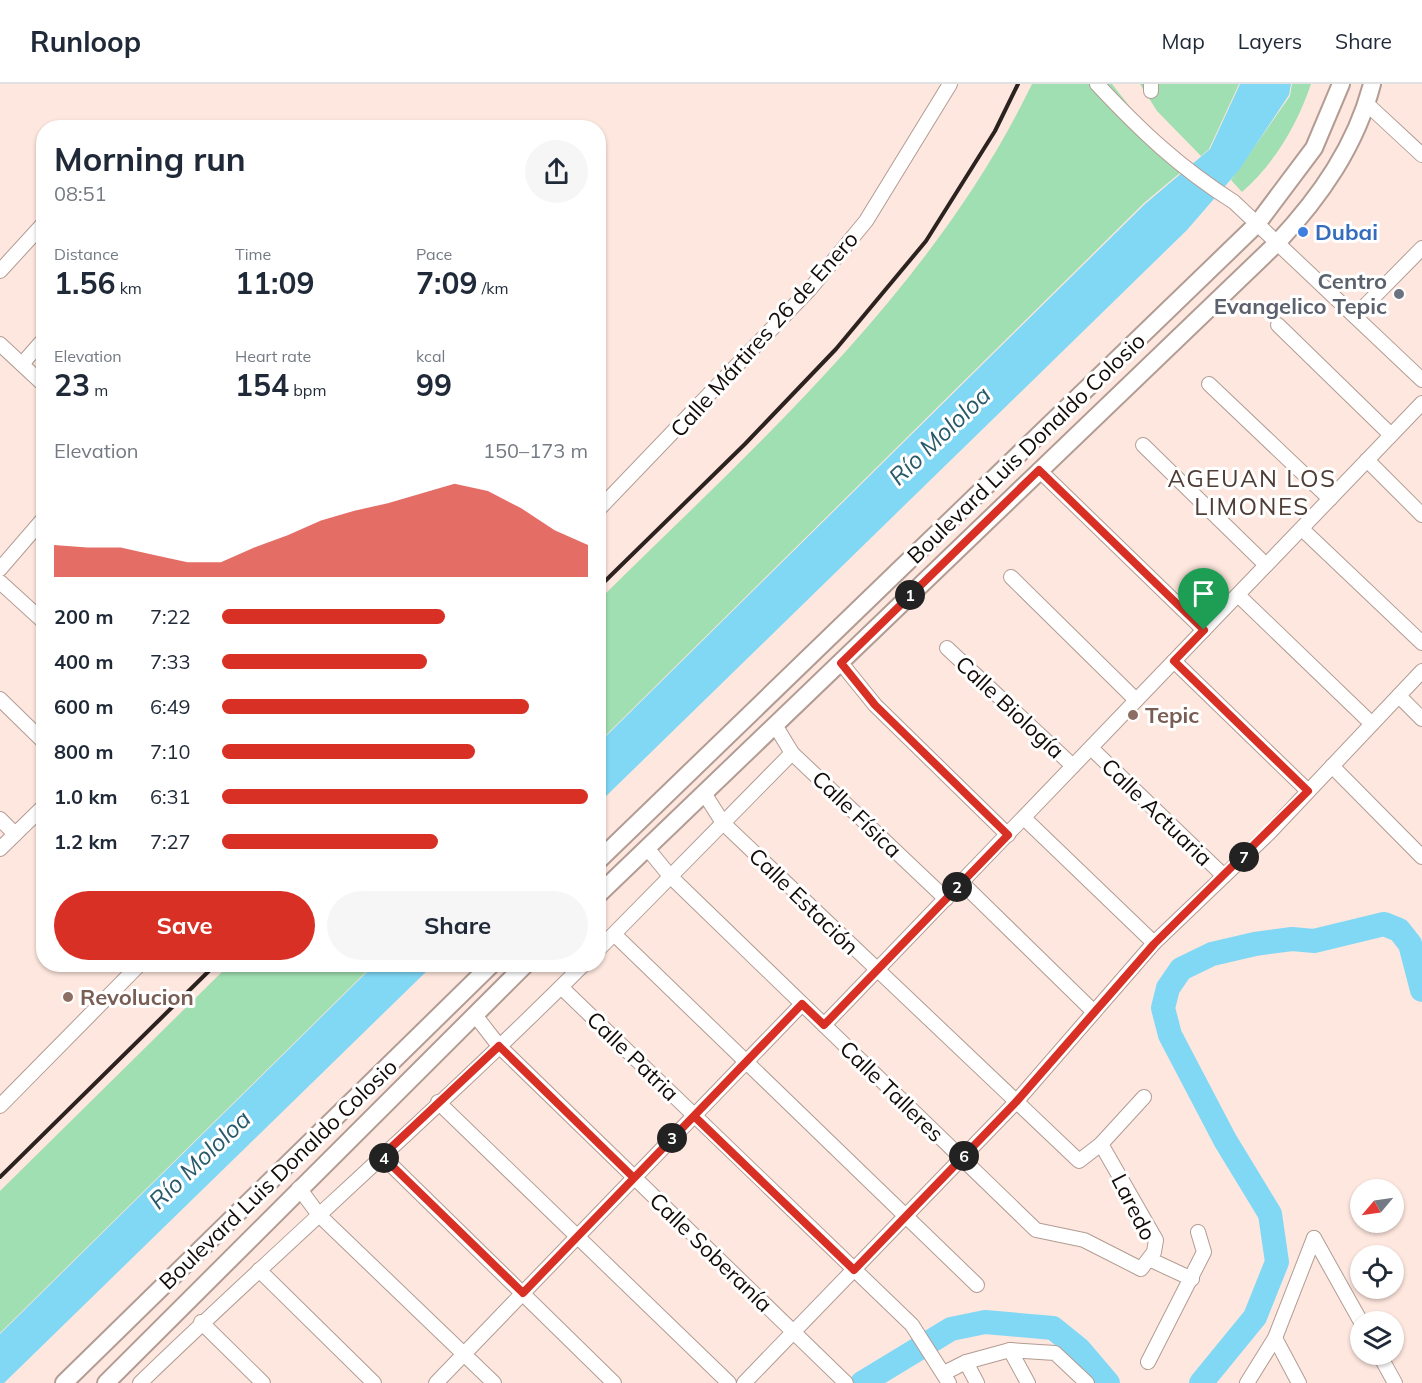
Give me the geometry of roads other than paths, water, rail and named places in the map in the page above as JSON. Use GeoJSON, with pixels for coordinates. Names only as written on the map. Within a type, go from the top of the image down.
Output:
{"type":"FeatureCollection","features":[{"type":"Feature","properties":{"kind":"main road","name":"Boulevard Luis Donaldo Colosio"},"geometry":{"type":"LineString","coordinates":[[606,853],[1257,224],[1314,148],[1341,84]]}},
{"type":"Feature","properties":{"kind":"main road","name":"Boulevard Luis Donaldo Colosio"},"geometry":{"type":"LineString","coordinates":[[606,886],[1277,243],[1302,216],[1338,166],[1367,104],[1372,84]]}},
{"type":"Feature","properties":{"kind":"main road","name":"Boulevard Luis Donaldo Colosio"},"geometry":{"type":"LineString","coordinates":[[64,1383],[484,972]]}},
{"type":"Feature","properties":{"kind":"main road","name":"Boulevard Luis Donaldo Colosio"},"geometry":{"type":"LineString","coordinates":[[106,1383],[518,972]]}},
{"type":"Feature","properties":{"kind":"street","name":"Calle Mártires 26 de Enero"},"geometry":{"type":"LineString","coordinates":[[606,502],[810,290],[866,221],[950,84]]}},
{"type":"Feature","properties":{"kind":"street"},"geometry":{"type":"LineString","coordinates":[[1097,84],[1142,132],[1198,179],[1237,205],[1422,380]]}},
{"type":"Feature","properties":{"kind":"street"},"geometry":{"type":"LineString","coordinates":[[1367,104],[1422,155]]}},
{"type":"Feature","properties":{"kind":"street"},"geometry":{"type":"LineString","coordinates":[[0,271],[36,232]]}},
{"type":"Feature","properties":{"kind":"street"},"geometry":{"type":"LineString","coordinates":[[1355,316],[1420,254]]}},
{"type":"Feature","properties":{"kind":"street"},"geometry":{"type":"LineString","coordinates":[[1278,325],[1391,435]]}},
{"type":"Feature","properties":{"kind":"street"},"geometry":{"type":"LineString","coordinates":[[0,344],[36,377]]}},
{"type":"Feature","properties":{"kind":"street"},"geometry":{"type":"LineString","coordinates":[[22,364],[36,348]]}},
{"type":"Feature","properties":{"kind":"street"},"geometry":{"type":"LineString","coordinates":[[1209,384],[1330,499]]}},
{"type":"Feature","properties":{"kind":"street"},"geometry":{"type":"LineString","coordinates":[[824,1025],[1422,403]]}},
{"type":"Feature","properties":{"kind":"street"},"geometry":{"type":"LineString","coordinates":[[1143,445],[1266,565]]}},
{"type":"Feature","properties":{"kind":"street"},"geometry":{"type":"LineString","coordinates":[[1367,460],[1422,515]]}},
{"type":"Feature","properties":{"kind":"street"},"geometry":{"type":"LineString","coordinates":[[1039,470],[1204,630]]}},
{"type":"Feature","properties":{"kind":"street"},"geometry":{"type":"LineString","coordinates":[[0,568],[36,527]]}},
{"type":"Feature","properties":{"kind":"street"},"geometry":{"type":"LineString","coordinates":[[1302,529],[1422,643]]}},
{"type":"Feature","properties":{"kind":"street"},"geometry":{"type":"LineString","coordinates":[[1011,577],[1137,700]]}},
{"type":"Feature","properties":{"kind":"street"},"geometry":{"type":"LineString","coordinates":[[0,582],[36,615]]}},
{"type":"Feature","properties":{"kind":"street"},"geometry":{"type":"LineString","coordinates":[[1238,595],[1372,724]]}},
{"type":"Feature","properties":{"kind":"street","name":"Calle Biología"},"geometry":{"type":"LineString","coordinates":[[948,648],[1073,766]]}},
{"type":"Feature","properties":{"kind":"street"},"geometry":{"type":"LineString","coordinates":[[1174,661],[1308,791]]}},
{"type":"Feature","properties":{"kind":"street"},"geometry":{"type":"LineString","coordinates":[[841,663],[875,705],[1008,835]]}},
{"type":"Feature","properties":{"kind":"street"},"geometry":{"type":"LineString","coordinates":[[744,1383],[1016,1102],[1154,944],[1308,791],[1422,671]]}},
{"type":"Feature","properties":{"kind":"street"},"geometry":{"type":"LineString","coordinates":[[1399,696],[1422,719]]}},
{"type":"Feature","properties":{"kind":"street"},"geometry":{"type":"LineString","coordinates":[[0,699],[36,734]]}},
{"type":"Feature","properties":{"kind":"street","name":"Calle Física"},"geometry":{"type":"LineString","coordinates":[[775,725],[792,753],[946,899]]}},
{"type":"Feature","properties":{"kind":"street","name":"Calle Actuaria"},"geometry":{"type":"LineString","coordinates":[[1090,748],[1224,876]]}},
{"type":"Feature","properties":{"kind":"street"},"geometry":{"type":"LineString","coordinates":[[606,942],[792,753]]}},
{"type":"Feature","properties":{"kind":"street"},"geometry":{"type":"LineString","coordinates":[[1332,766],[1422,857]]}},
{"type":"Feature","properties":{"kind":"street","name":"Calle Estación"},"geometry":{"type":"LineString","coordinates":[[704,793],[723,823],[1016,1102]]}},
{"type":"Feature","properties":{"kind":"street"},"geometry":{"type":"LineString","coordinates":[[0,849],[36,814]]}},
{"type":"Feature","properties":{"kind":"street"},"geometry":{"type":"LineString","coordinates":[[1024,818],[1154,944]]}},
{"type":"Feature","properties":{"kind":"street"},"geometry":{"type":"LineString","coordinates":[[0,819],[15,834]]}},
{"type":"Feature","properties":{"kind":"street","name":"Calle Talleres"},"geometry":{"type":"LineString","coordinates":[[647,848],[670,876],[1036,1230]]}},
{"type":"Feature","properties":{"kind":"street"},"geometry":{"type":"LineString","coordinates":[[962,883],[1094,1012]]}},
{"type":"Feature","properties":{"kind":"street"},"geometry":{"type":"LineString","coordinates":[[615,934],[977,1285]]}},
{"type":"Feature","properties":{"kind":"street"},"geometry":{"type":"LineString","coordinates":[[0,1106],[132,972]]}},
{"type":"Feature","properties":{"kind":"street"},"geometry":{"type":"LineString","coordinates":[[127,1361],[141,1383],[201,1322],[319,1215],[576,972]]}},
{"type":"Feature","properties":{"kind":"street","name":"Calle Patria"},"geometry":{"type":"LineString","coordinates":[[561,987],[912,1326],[945,1374]]}},
{"type":"Feature","properties":{"kind":"street"},"geometry":{"type":"LineString","coordinates":[[436,1383],[802,1004]]}},
{"type":"Feature","properties":{"kind":"street","name":"Calle Soberanía"},"geometry":{"type":"LineString","coordinates":[[475,1014],[499,1046],[846,1383]]}},
{"type":"Feature","properties":{"kind":"street"},"geometry":{"type":"LineString","coordinates":[[1101,1143],[1143,1097]]}},
{"type":"Feature","properties":{"kind":"street"},"geometry":{"type":"LineString","coordinates":[[438,1102],[729,1383]]}},
{"type":"Feature","properties":{"kind":"street","name":"Laredo"},"geometry":{"type":"LineString","coordinates":[[1016,1102],[1079,1161],[1101,1143],[1156,1240],[1154,1252],[1141,1269],[1084,1240],[1036,1230]]}},
{"type":"Feature","properties":{"kind":"street"},"geometry":{"type":"LineString","coordinates":[[382,1156],[614,1383]]}},
{"type":"Feature","properties":{"kind":"street"},"geometry":{"type":"LineString","coordinates":[[299,1188],[319,1215],[494,1383]]}},
{"type":"Feature","properties":{"kind":"street"},"geometry":{"type":"LineString","coordinates":[[1148,1362],[1204,1252],[1198,1232]]}},
{"type":"Feature","properties":{"kind":"street"},"geometry":{"type":"LineString","coordinates":[[1247,1383],[1275,1338],[1314,1238],[1355,1311]]}},
{"type":"Feature","properties":{"kind":"street"},"geometry":{"type":"LineString","coordinates":[[1149,1259],[1192,1279]]}},
{"type":"Feature","properties":{"kind":"street"},"geometry":{"type":"LineString","coordinates":[[259,1270],[374,1383]]}},
{"type":"Feature","properties":{"kind":"street"},"geometry":{"type":"LineString","coordinates":[[201,1322],[263,1383]]}},
{"type":"Feature","properties":{"kind":"street"},"geometry":{"type":"LineString","coordinates":[[1275,1338],[1299,1383]]}},
{"type":"Feature","properties":{"kind":"street"},"geometry":{"type":"LineString","coordinates":[[945,1374],[966,1362],[1010,1350],[1055,1353],[1087,1383]]}},
{"type":"Feature","properties":{"kind":"street"},"geometry":{"type":"LineString","coordinates":[[1010,1350],[1028,1383]]}},
{"type":"Feature","properties":{"kind":"street"},"geometry":{"type":"LineString","coordinates":[[966,1362],[977,1383]]}},
{"type":"Feature","properties":{"kind":"street"},"geometry":{"type":"LineString","coordinates":[[1385,1365],[1395,1383]]}},
{"type":"Feature","properties":{"kind":"water","name":"Río Mololoa"},"geometry":{"type":"Polygon","coordinates":[[[1240,84],[1291,84],[1289,95],[1239,170],[1187,230],[606,796],[606,736],[1145,204],[1210,149],[1240,84]]]}},
{"type":"Feature","properties":{"kind":"water","name":"Río Mololoa"},"geometry":{"type":"Polygon","coordinates":[[[367,972],[426,972],[4,1383],[0,1383],[0,1334],[367,972]]]}},
{"type":"Feature","properties":{"kind":"waterway"},"geometry":{"type":"LineString","coordinates":[[1201,1383],[1255,1317],[1277,1262],[1270,1214],[1225,1140],[1170,1035],[1163,1008],[1168,988],[1181,969],[1212,954],[1255,944],[1292,939],[1314,941],[1384,924],[1399,930],[1410,944],[1422,990]]}},
{"type":"Feature","properties":{"kind":"waterway"},"geometry":{"type":"LineString","coordinates":[[862,1383],[951,1329],[985,1322],[1053,1328],[1079,1349],[1108,1383]]}},
{"type":"Feature","properties":{"kind":"railway"},"geometry":{"type":"LineString","coordinates":[[606,580],[745,444],[836,349],[926,241],[995,131],[1018,84]]}},
{"type":"Feature","properties":{"kind":"railway"},"geometry":{"type":"LineString","coordinates":[[0,1177],[208,972]]}},
{"type":"Feature","properties":{"kind":"place","name":"Dubai"},"geometry":{"type":"Point","coordinates":[1303,232]}},
{"type":"Feature","properties":{"kind":"place","name":"Centro Evangelico Tepic"},"geometry":{"type":"Point","coordinates":[1399,294]}},
{"type":"Feature","properties":{"kind":"place","name":"Tepic"},"geometry":{"type":"Point","coordinates":[1133,715]}},
{"type":"Feature","properties":{"kind":"place","name":"Revolucion"},"geometry":{"type":"Point","coordinates":[68,997]}},
{"type":"Feature","properties":{"kind":"district","name":"AGEUAN LOS LIMONES"},"geometry":{"type":"Point","coordinates":[1252,493]}}]}
